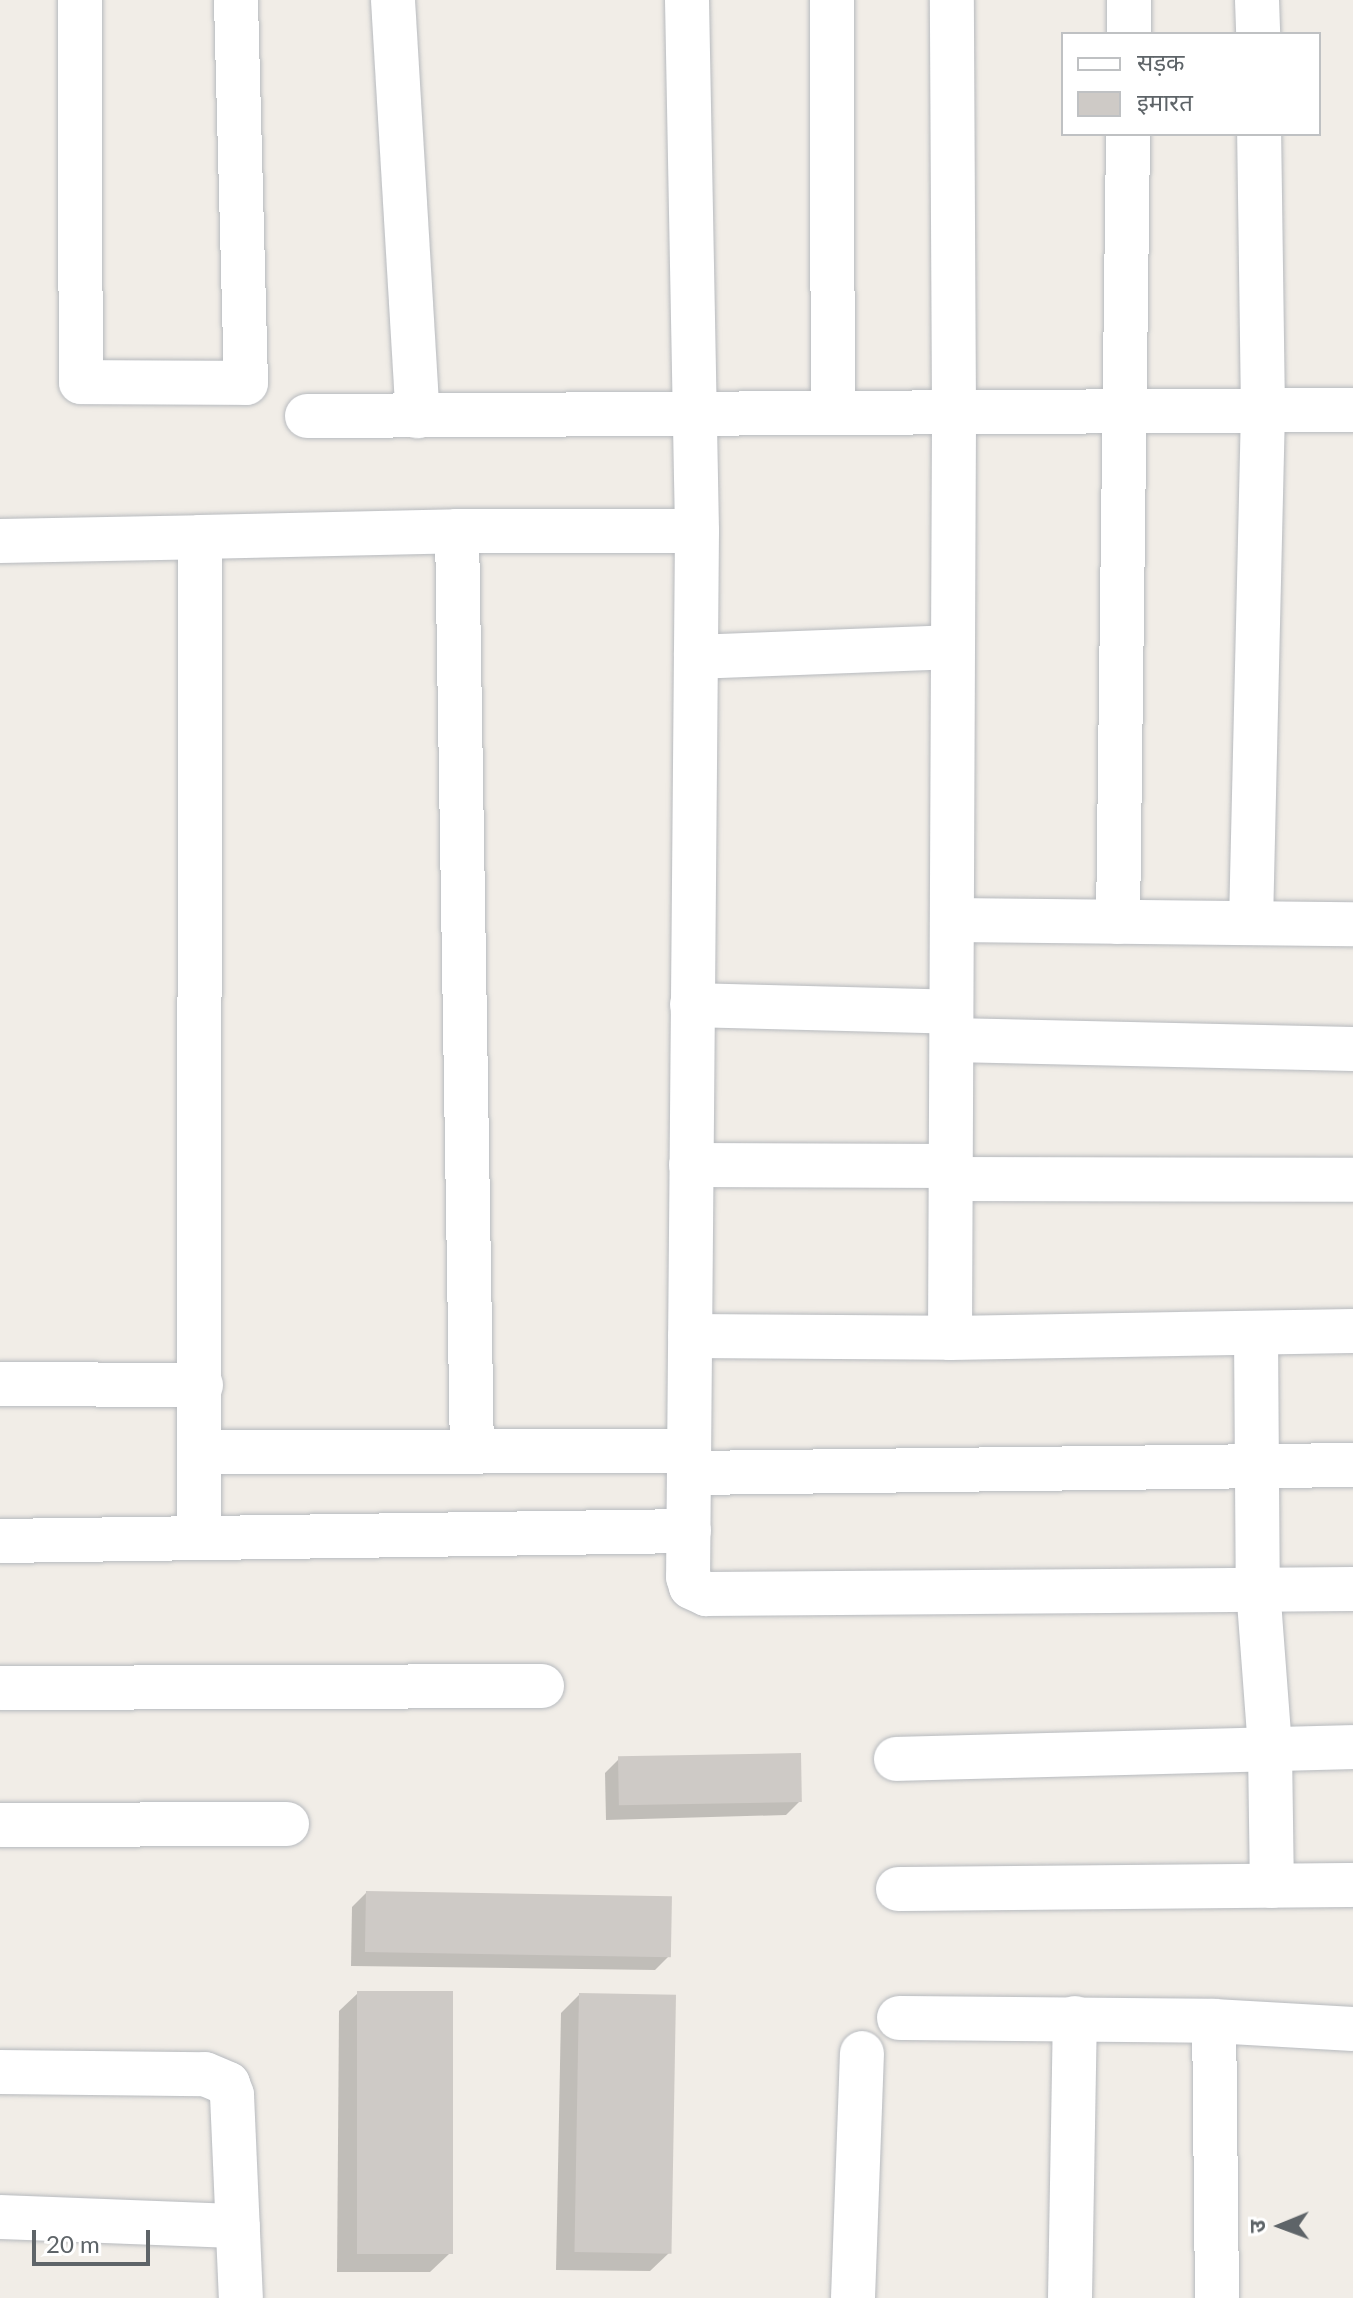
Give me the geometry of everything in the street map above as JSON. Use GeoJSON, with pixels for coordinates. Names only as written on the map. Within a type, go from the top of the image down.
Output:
{"type":"FeatureCollection","features":[{"type":"Feature","properties":{"kind":"street"},"geometry":{"type":"LineString","coordinates":[[80,0],[81,382],[246,383],[236,0]]}},
{"type":"Feature","properties":{"kind":"street"},"geometry":{"type":"LineString","coordinates":[[393,0],[418,416]]}},
{"type":"Feature","properties":{"kind":"street"},"geometry":{"type":"LineString","coordinates":[[687,0],[697,531],[689,1582],[695,1591],[706,1594],[1353,1589]]}},
{"type":"Feature","properties":{"kind":"street"},"geometry":{"type":"LineString","coordinates":[[832,0],[833,411]]}},
{"type":"Feature","properties":{"kind":"street"},"geometry":{"type":"LineString","coordinates":[[950,1338],[954,411],[952,0]]}},
{"type":"Feature","properties":{"kind":"street"},"geometry":{"type":"LineString","coordinates":[[1129,0],[1129,32]]}},
{"type":"Feature","properties":{"kind":"street"},"geometry":{"type":"LineString","coordinates":[[1257,0],[1258,32]]}},
{"type":"Feature","properties":{"kind":"street"},"geometry":{"type":"LineString","coordinates":[[1118,922],[1128,136]]}},
{"type":"Feature","properties":{"kind":"street"},"geometry":{"type":"LineString","coordinates":[[1251,923],[1263,411],[1259,136]]}},
{"type":"Feature","properties":{"kind":"street"},"geometry":{"type":"LineString","coordinates":[[307,416],[1353,410]]}},
{"type":"Feature","properties":{"kind":"street"},"geometry":{"type":"LineString","coordinates":[[0,541],[457,531],[697,531]]}},
{"type":"Feature","properties":{"kind":"street"},"geometry":{"type":"LineString","coordinates":[[457,531],[472,1451]]}},
{"type":"Feature","properties":{"kind":"street"},"geometry":{"type":"LineString","coordinates":[[199,1538],[200,537]]}},
{"type":"Feature","properties":{"kind":"street"},"geometry":{"type":"LineString","coordinates":[[696,657],[953,647]]}},
{"type":"Feature","properties":{"kind":"street"},"geometry":{"type":"LineString","coordinates":[[952,920],[1353,924]]}},
{"type":"Feature","properties":{"kind":"street"},"geometry":{"type":"LineString","coordinates":[[692,1005],[951,1026],[1353,1049]]}},
{"type":"Feature","properties":{"kind":"street"},"geometry":{"type":"LineString","coordinates":[[691,1165],[1353,1180]]}},
{"type":"Feature","properties":{"kind":"street"},"geometry":{"type":"LineString","coordinates":[[690,1336],[950,1338],[1353,1331]]}},
{"type":"Feature","properties":{"kind":"street"},"geometry":{"type":"LineString","coordinates":[[1256,1333],[1258,1588],[1270,1749],[1272,1886]]}},
{"type":"Feature","properties":{"kind":"street"},"geometry":{"type":"LineString","coordinates":[[0,1384],[201,1385]]}},
{"type":"Feature","properties":{"kind":"street"},"geometry":{"type":"LineString","coordinates":[[200,1452],[472,1451],[689,1462],[1353,1465]]}},
{"type":"Feature","properties":{"kind":"street"},"geometry":{"type":"LineString","coordinates":[[0,1541],[689,1531]]}},
{"type":"Feature","properties":{"kind":"street"},"geometry":{"type":"LineString","coordinates":[[0,1688],[542,1686]]}},
{"type":"Feature","properties":{"kind":"street"},"geometry":{"type":"LineString","coordinates":[[896,1759],[1353,1747]]}},
{"type":"Feature","properties":{"kind":"street"},"geometry":{"type":"LineString","coordinates":[[0,1825],[287,1824]]}},
{"type":"Feature","properties":{"kind":"street"},"geometry":{"type":"LineString","coordinates":[[898,1889],[1353,1885]]}},
{"type":"Feature","properties":{"kind":"street"},"geometry":{"type":"LineString","coordinates":[[899,2018],[1214,2021],[1353,2029]]}},
{"type":"Feature","properties":{"kind":"street"},"geometry":{"type":"LineString","coordinates":[[1070,2298],[1075,2018]]}},
{"type":"Feature","properties":{"kind":"street"},"geometry":{"type":"LineString","coordinates":[[1214,2021],[1217,2298]]}},
{"type":"Feature","properties":{"kind":"street"},"geometry":{"type":"LineString","coordinates":[[853,2298],[862,2053]]}},
{"type":"Feature","properties":{"kind":"street"},"geometry":{"type":"LineString","coordinates":[[0,2072],[205,2074],[228,2084],[232,2095],[241,2298]]}},
{"type":"Feature","properties":{"kind":"street"},"geometry":{"type":"LineString","coordinates":[[0,2217],[238,2226]]}},
{"type":"Feature","properties":{"kind":"building"},"geometry":{"type":"Polygon","coordinates":[[[801,1753],[802,1802],[619,1805],[618,1756],[801,1753]]]}},
{"type":"Feature","properties":{"kind":"building"},"geometry":{"type":"Polygon","coordinates":[[[366,1891],[672,1896],[671,1957],[365,1952],[366,1891]]]}},
{"type":"Feature","properties":{"kind":"building"},"geometry":{"type":"Polygon","coordinates":[[[357,1991],[453,1991],[453,2254],[357,2254],[357,1991]]]}},
{"type":"Feature","properties":{"kind":"building"},"geometry":{"type":"Polygon","coordinates":[[[579,1993],[676,1995],[671,2254],[574,2252],[579,1993]]]}}]}
